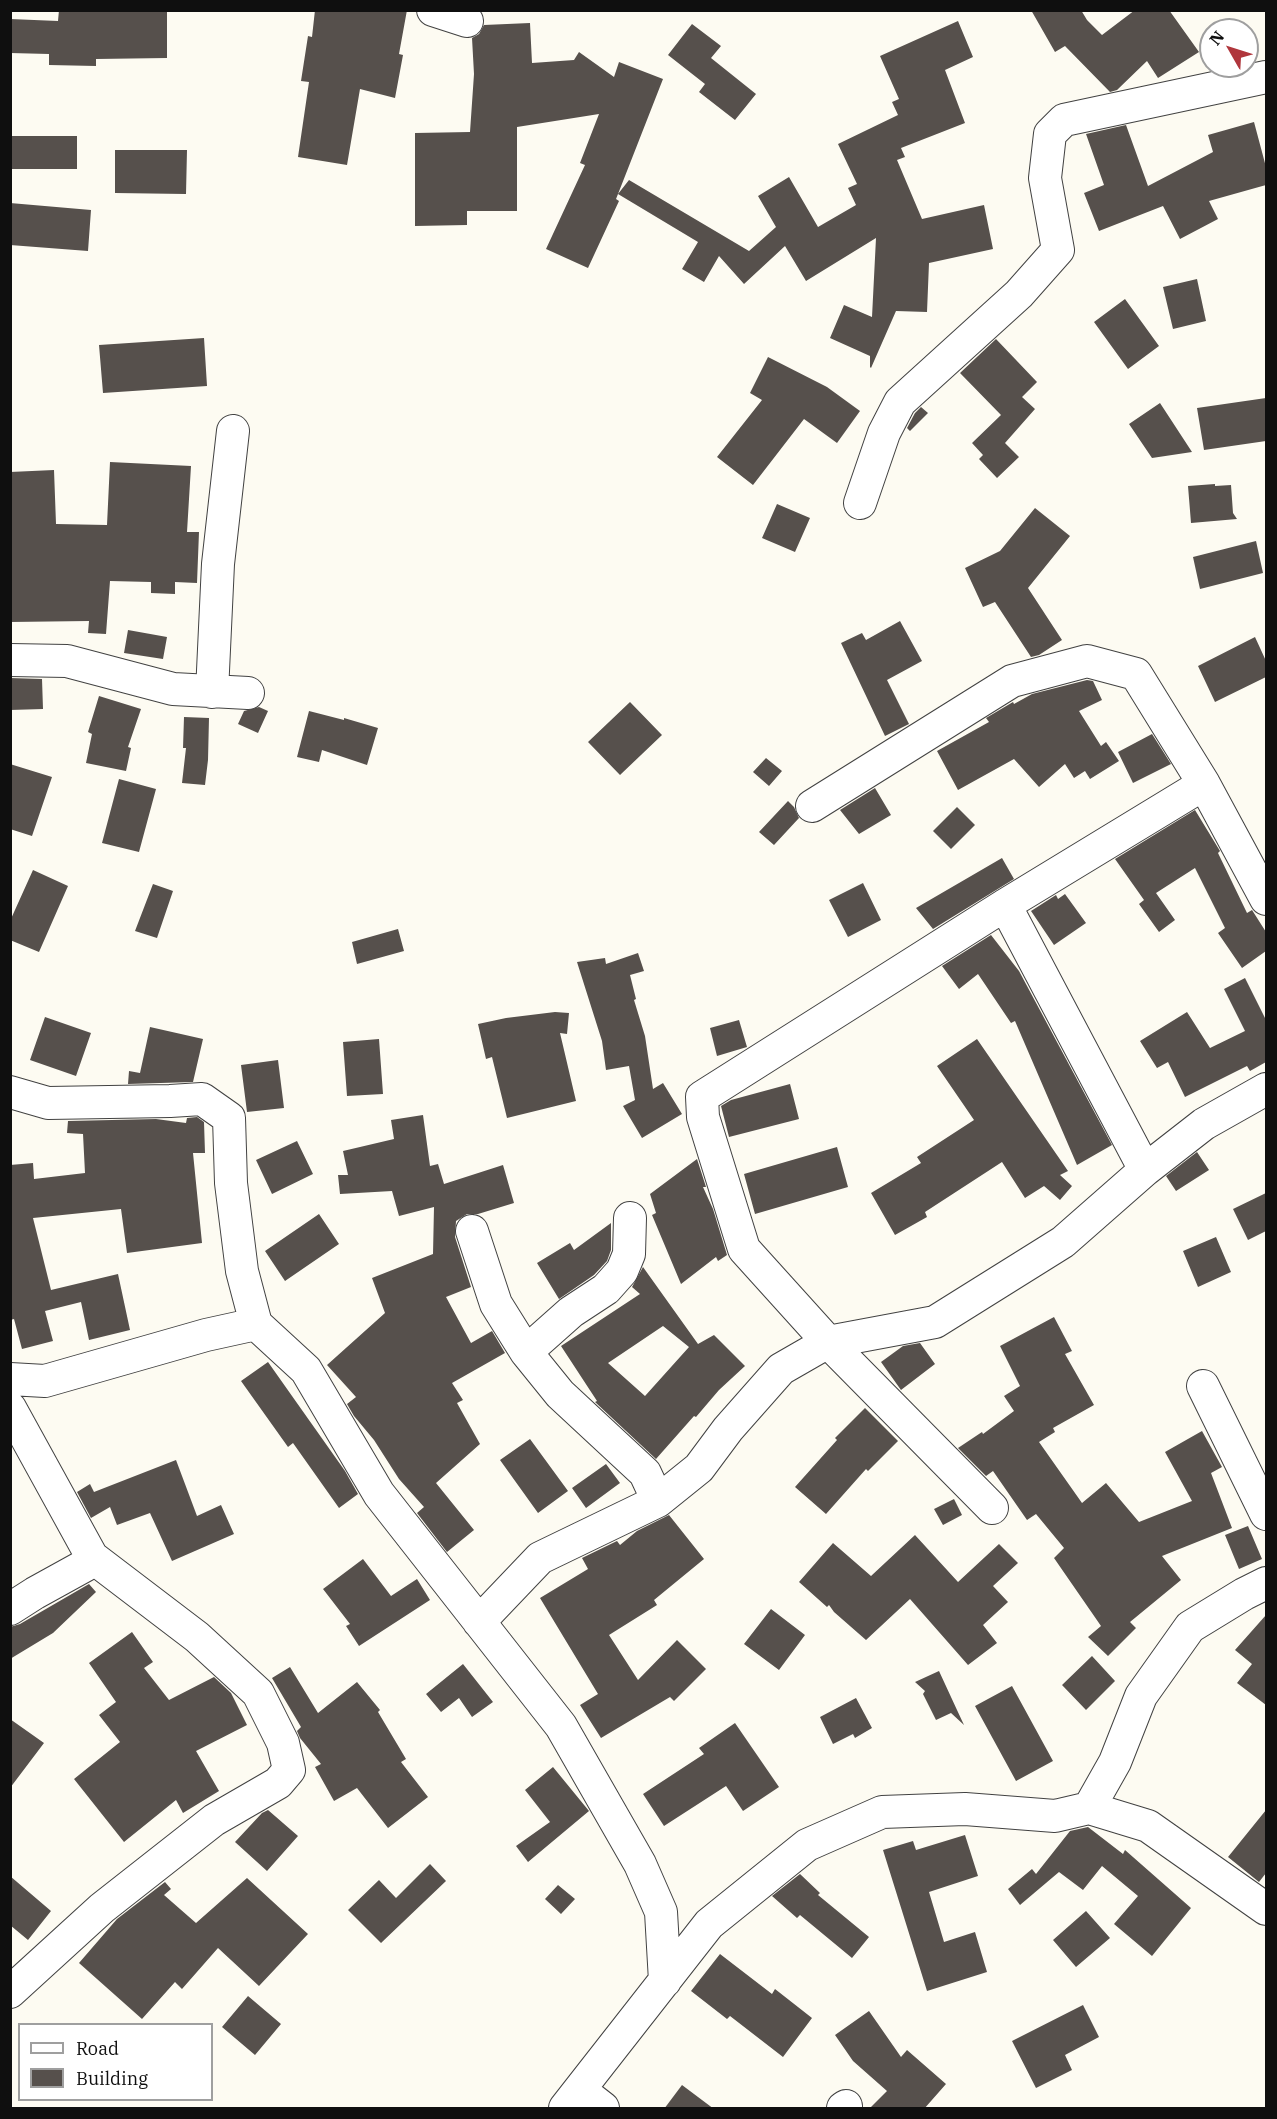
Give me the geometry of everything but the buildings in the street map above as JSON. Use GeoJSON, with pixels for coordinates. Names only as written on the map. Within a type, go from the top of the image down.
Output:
{"type":"FeatureCollection","features":[{"type":"Feature","properties":{"kind":"street"},"geometry":{"type":"LineString","coordinates":[[433,10],[467,21]]}},
{"type":"Feature","properties":{"kind":"street"},"geometry":{"type":"LineString","coordinates":[[860,503],[884,433],[900,402],[1019,294],[1058,250],[1045,178],[1050,134],[1064,120],[1266,77]]}},
{"type":"Feature","properties":{"kind":"street"},"geometry":{"type":"LineString","coordinates":[[212,692],[218,564],[233,431]]}},
{"type":"Feature","properties":{"kind":"street"},"geometry":{"type":"LineString","coordinates":[[10,660],[67,661],[173,689],[248,693]]}},
{"type":"Feature","properties":{"kind":"street"},"geometry":{"type":"LineString","coordinates":[[812,806],[1012,681],[1087,662],[1136,674],[1204,784],[1266,898]]}},
{"type":"Feature","properties":{"kind":"street"},"geometry":{"type":"LineString","coordinates":[[992,1508],[828,1342],[744,1249],[703,1117],[702,1097],[1204,784]]}},
{"type":"Feature","properties":{"kind":"street"},"geometry":{"type":"LineString","coordinates":[[1005,906],[1145,1170]]}},
{"type":"Feature","properties":{"kind":"street"},"geometry":{"type":"LineString","coordinates":[[479,1622],[540,1558],[658,1501],[699,1468],[728,1429],[781,1369],[828,1342],[935,1322],[1063,1242],[1145,1170],[1204,1124],[1266,1089]]}},
{"type":"Feature","properties":{"kind":"street"},"geometry":{"type":"LineString","coordinates":[[10,1092],[48,1103],[202,1099],[229,1118],[231,1183],[242,1271],[256,1324],[306,1370],[379,1494],[561,1726],[640,1864],[661,1912],[665,1981]]}},
{"type":"Feature","properties":{"kind":"street"},"geometry":{"type":"LineString","coordinates":[[526,1352],[571,1312],[606,1289],[622,1271],[630,1254],[630,1218]]}},
{"type":"Feature","properties":{"kind":"street"},"geometry":{"type":"LineString","coordinates":[[472,1231],[496,1304],[526,1352],[560,1394],[645,1473],[658,1501]]}},
{"type":"Feature","properties":{"kind":"street"},"geometry":{"type":"LineString","coordinates":[[10,1379],[45,1381],[206,1335],[256,1324]]}},
{"type":"Feature","properties":{"kind":"street"},"geometry":{"type":"LineString","coordinates":[[1203,1386],[1266,1515]]}},
{"type":"Feature","properties":{"kind":"street"},"geometry":{"type":"LineString","coordinates":[[10,1407],[92,1557],[197,1637],[258,1693],[283,1743],[289,1770],[278,1783],[214,1820],[102,1908],[10,1992]]}},
{"type":"Feature","properties":{"kind":"street"},"geometry":{"type":"LineString","coordinates":[[10,1609],[93,1561],[92,1557]]}},
{"type":"Feature","properties":{"kind":"street"},"geometry":{"type":"LineString","coordinates":[[1089,1808],[1115,1762],[1141,1696],[1190,1627],[1244,1594],[1266,1584]]}},
{"type":"Feature","properties":{"kind":"street"},"geometry":{"type":"LineString","coordinates":[[583,2103],[665,1981],[709,1924],[807,1845],[882,1812],[965,1809],[1055,1816],[1089,1808],[1148,1826],[1266,1909]]}}]}
